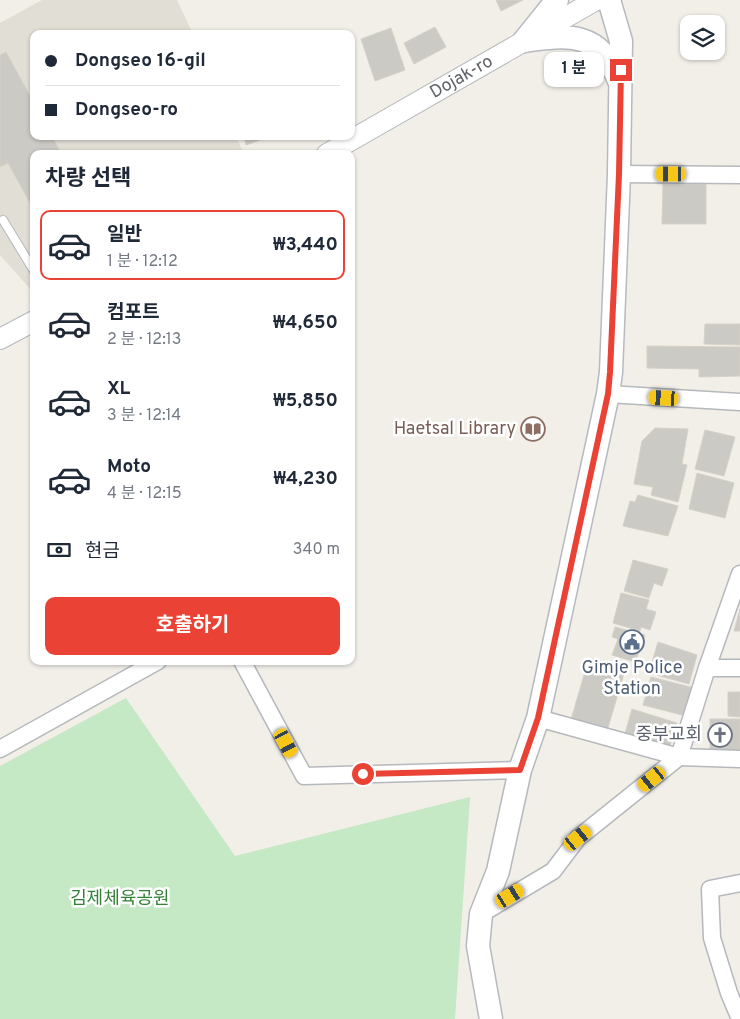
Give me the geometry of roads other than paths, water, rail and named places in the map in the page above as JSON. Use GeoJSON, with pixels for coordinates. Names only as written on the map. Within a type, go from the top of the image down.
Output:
{"type":"FeatureCollection","features":[{"type":"Feature","properties":{"kind":"main road"},"geometry":{"type":"LineString","coordinates":[[524,41],[557,0]]}},
{"type":"Feature","properties":{"kind":"main road"},"geometry":{"type":"LineString","coordinates":[[491,1019],[478,946],[481,914],[498,871],[520,770],[538,718],[608,394],[619,174],[621,85],[621,41],[609,0]]}},
{"type":"Feature","properties":{"kind":"main road"},"geometry":{"type":"LineString","coordinates":[[524,41],[568,36],[590,43],[603,51],[614,66],[621,85]]}},
{"type":"Feature","properties":{"kind":"street","name":"Dojak-ro"},"geometry":{"type":"LineString","coordinates":[[355,138],[596,0]]}},
{"type":"Feature","properties":{"kind":"street","name":"Dojak-ro"},"geometry":{"type":"LineString","coordinates":[[334,150],[351,140]]}},
{"type":"Feature","properties":{"kind":"street"},"geometry":{"type":"LineString","coordinates":[[619,174],[740,175]]}},
{"type":"Feature","properties":{"kind":"street"},"geometry":{"type":"LineString","coordinates":[[0,339],[30,323]]}},
{"type":"Feature","properties":{"kind":"street"},"geometry":{"type":"LineString","coordinates":[[608,394],[740,402]]}},
{"type":"Feature","properties":{"kind":"street"},"geometry":{"type":"LineString","coordinates":[[481,914],[553,870],[578,838],[679,757],[707,668],[739,581]]}},
{"type":"Feature","properties":{"kind":"street"},"geometry":{"type":"LineString","coordinates":[[0,749],[151,665]]}},
{"type":"Feature","properties":{"kind":"street"},"geometry":{"type":"LineString","coordinates":[[244,665],[304,776],[520,770]]}},
{"type":"Feature","properties":{"kind":"street"},"geometry":{"type":"LineString","coordinates":[[707,668],[740,668]]}},
{"type":"Feature","properties":{"kind":"street"},"geometry":{"type":"LineString","coordinates":[[538,718],[679,757],[740,759]]}},
{"type":"Feature","properties":{"kind":"street"},"geometry":{"type":"LineString","coordinates":[[740,883],[710,889],[712,938],[729,994],[740,1019]]}},
{"type":"Feature","properties":{"kind":"lane"},"geometry":{"type":"LineString","coordinates":[[3,220],[30,264]]}},
{"type":"Feature","properties":{"kind":"place","name":"Haetsal Library"},"geometry":{"type":"Point","coordinates":[533,429]}},
{"type":"Feature","properties":{"kind":"place","name":"Gimje Police Station"},"geometry":{"type":"Point","coordinates":[632,642]}},
{"type":"Feature","properties":{"kind":"place","name":"중부교회"},"geometry":{"type":"Point","coordinates":[720,735]}},
{"type":"Feature","properties":{"kind":"park label","name":"김제체육공원"},"geometry":{"type":"Point","coordinates":[120,899]}}]}
